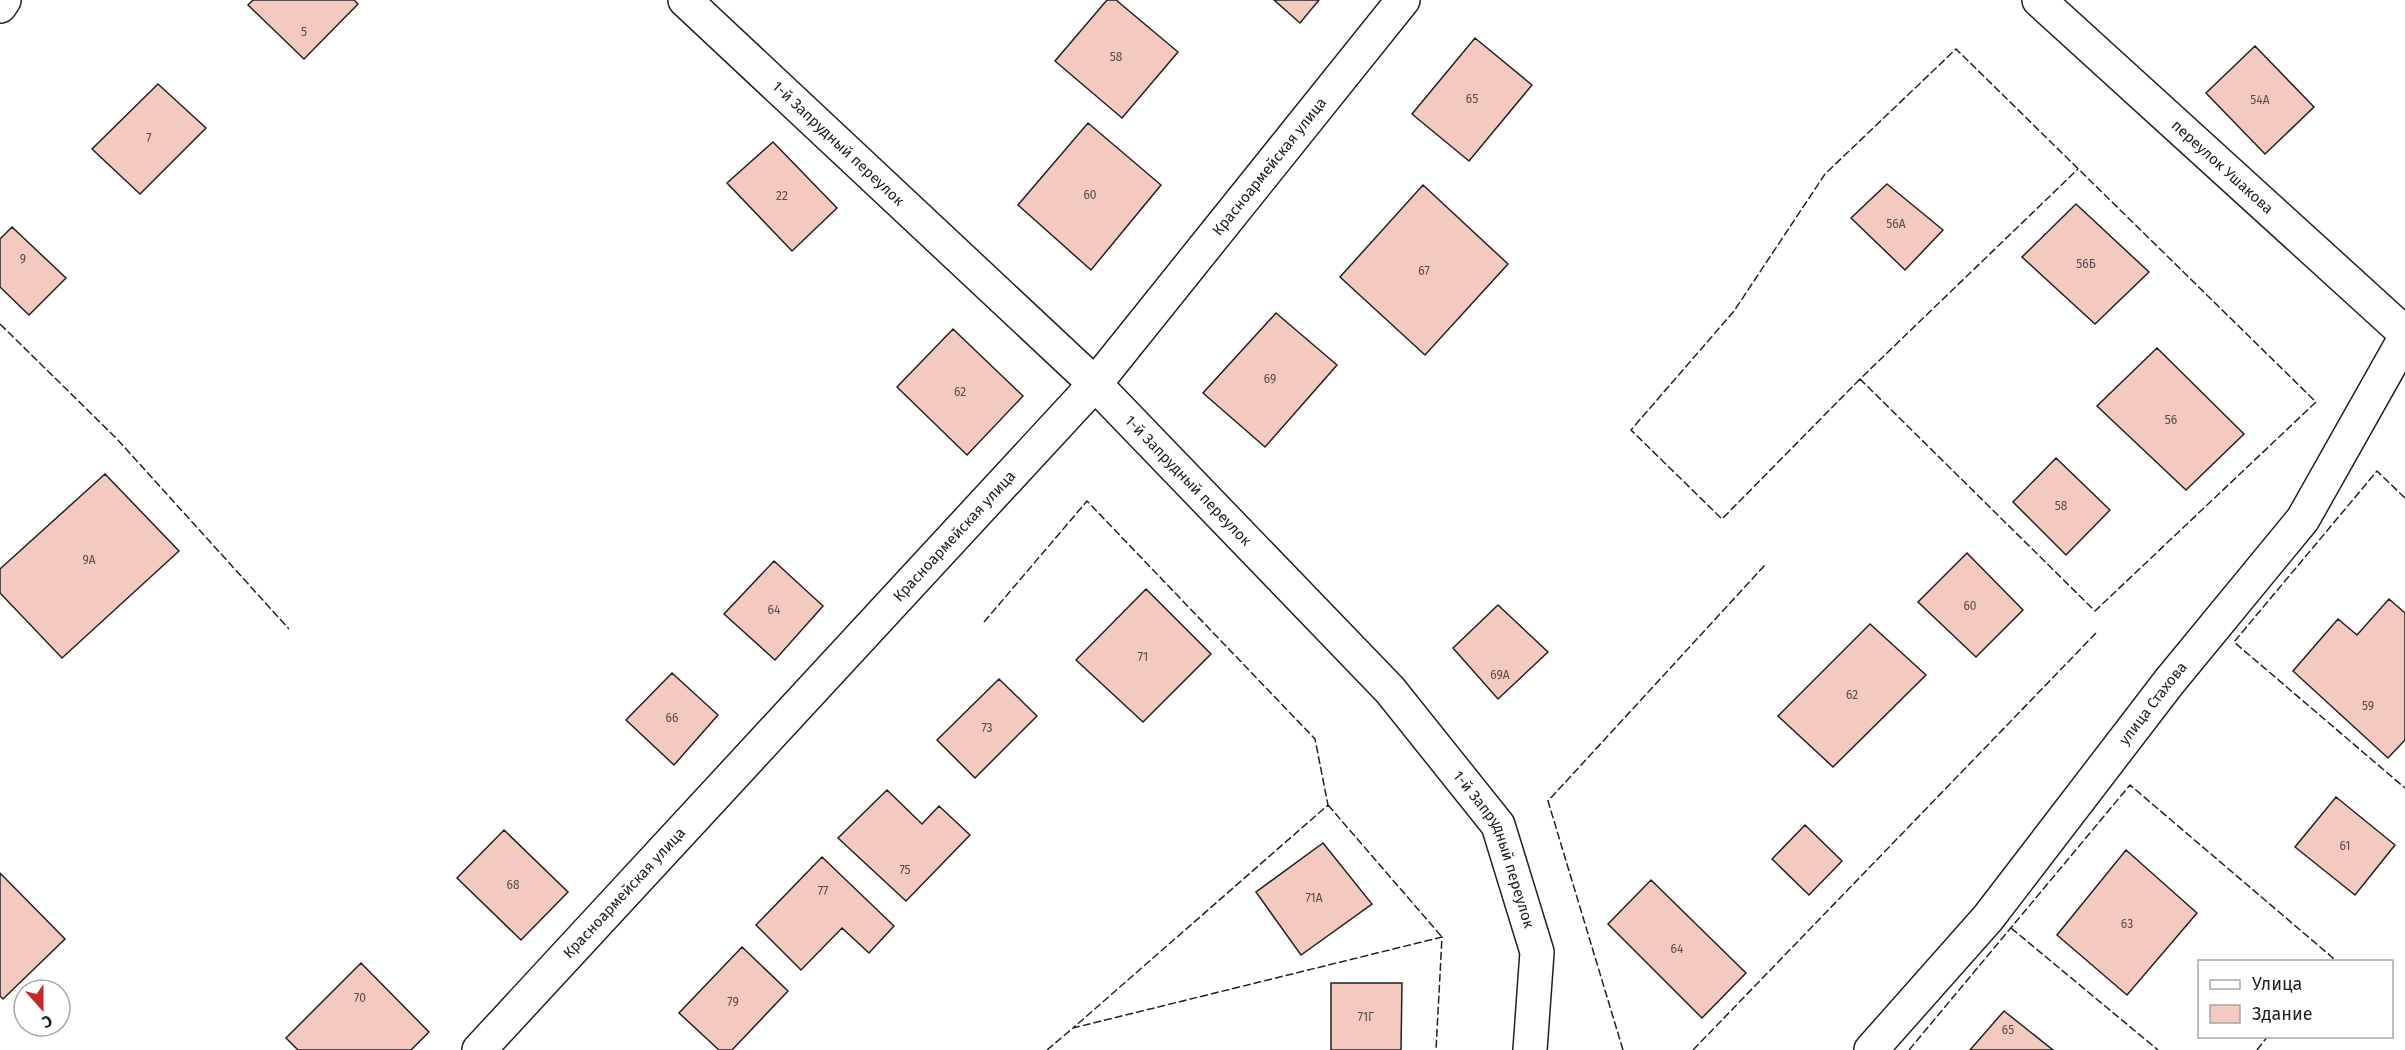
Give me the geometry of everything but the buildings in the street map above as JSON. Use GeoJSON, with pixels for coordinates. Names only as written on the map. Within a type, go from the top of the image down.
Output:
{"type":"FeatureCollection","features":[{"type":"Feature","properties":{"kind":"street"},"geometry":{"type":"LineString","coordinates":[[0,6],[4,0]]}},
{"type":"Feature","properties":{"kind":"street","name":"1-й Запрудный переулок"},"geometry":{"type":"LineString","coordinates":[[685,0],[1095,384],[1390,690],[1498,825],[1537,952],[1530,1050]]}},
{"type":"Feature","properties":{"kind":"street","name":"Красноармейская улица"},"geometry":{"type":"LineString","coordinates":[[479,1050],[1095,384],[1403,0]]}},
{"type":"Feature","properties":{"kind":"street","name":"переулок Ушакова"},"geometry":{"type":"LineString","coordinates":[[2039,0],[2405,333]]}},
{"type":"Feature","properties":{"kind":"street","name":"улица Стахова"},"geometry":{"type":"LineString","coordinates":[[1871,1050],[1988,918],[2169,682],[2303,519],[2405,338]]}},
{"type":"Feature","properties":{"kind":"fence"},"geometry":{"type":"LineString","coordinates":[[1860,379],[1722,519],[1631,430],[1734,311],[1825,174],[1956,49],[2316,402],[2095,611],[1860,379],[2078,169]]}},
{"type":"Feature","properties":{"kind":"fence"},"geometry":{"type":"LineString","coordinates":[[0,324],[117,439],[289,629]]}},
{"type":"Feature","properties":{"kind":"fence"},"geometry":{"type":"LineString","coordinates":[[2405,498],[2377,471],[2234,642],[2405,788]]}},
{"type":"Feature","properties":{"kind":"fence"},"geometry":{"type":"LineString","coordinates":[[984,622],[1087,501],[1315,739],[1328,805],[1073,1028]]}},
{"type":"Feature","properties":{"kind":"fence"},"geometry":{"type":"LineString","coordinates":[[1623,1050],[1548,801],[1765,565]]}},
{"type":"Feature","properties":{"kind":"fence"},"geometry":{"type":"LineString","coordinates":[[1693,1050],[2096,633]]}},
{"type":"Feature","properties":{"kind":"fence"},"geometry":{"type":"LineString","coordinates":[[1909,1050],[2130,785],[2333,958],[2332,960]]}},
{"type":"Feature","properties":{"kind":"fence"},"geometry":{"type":"LineString","coordinates":[[1328,805],[1442,937]]}},
{"type":"Feature","properties":{"kind":"fence"},"geometry":{"type":"LineString","coordinates":[[2011,928],[2158,1050]]}},
{"type":"Feature","properties":{"kind":"fence"},"geometry":{"type":"LineString","coordinates":[[1047,1050],[1073,1028],[1442,937],[1436,1050]]}},
{"type":"Feature","properties":{"kind":"fence"},"geometry":{"type":"LineString","coordinates":[[2257,1050],[2266,1038]]}}]}
